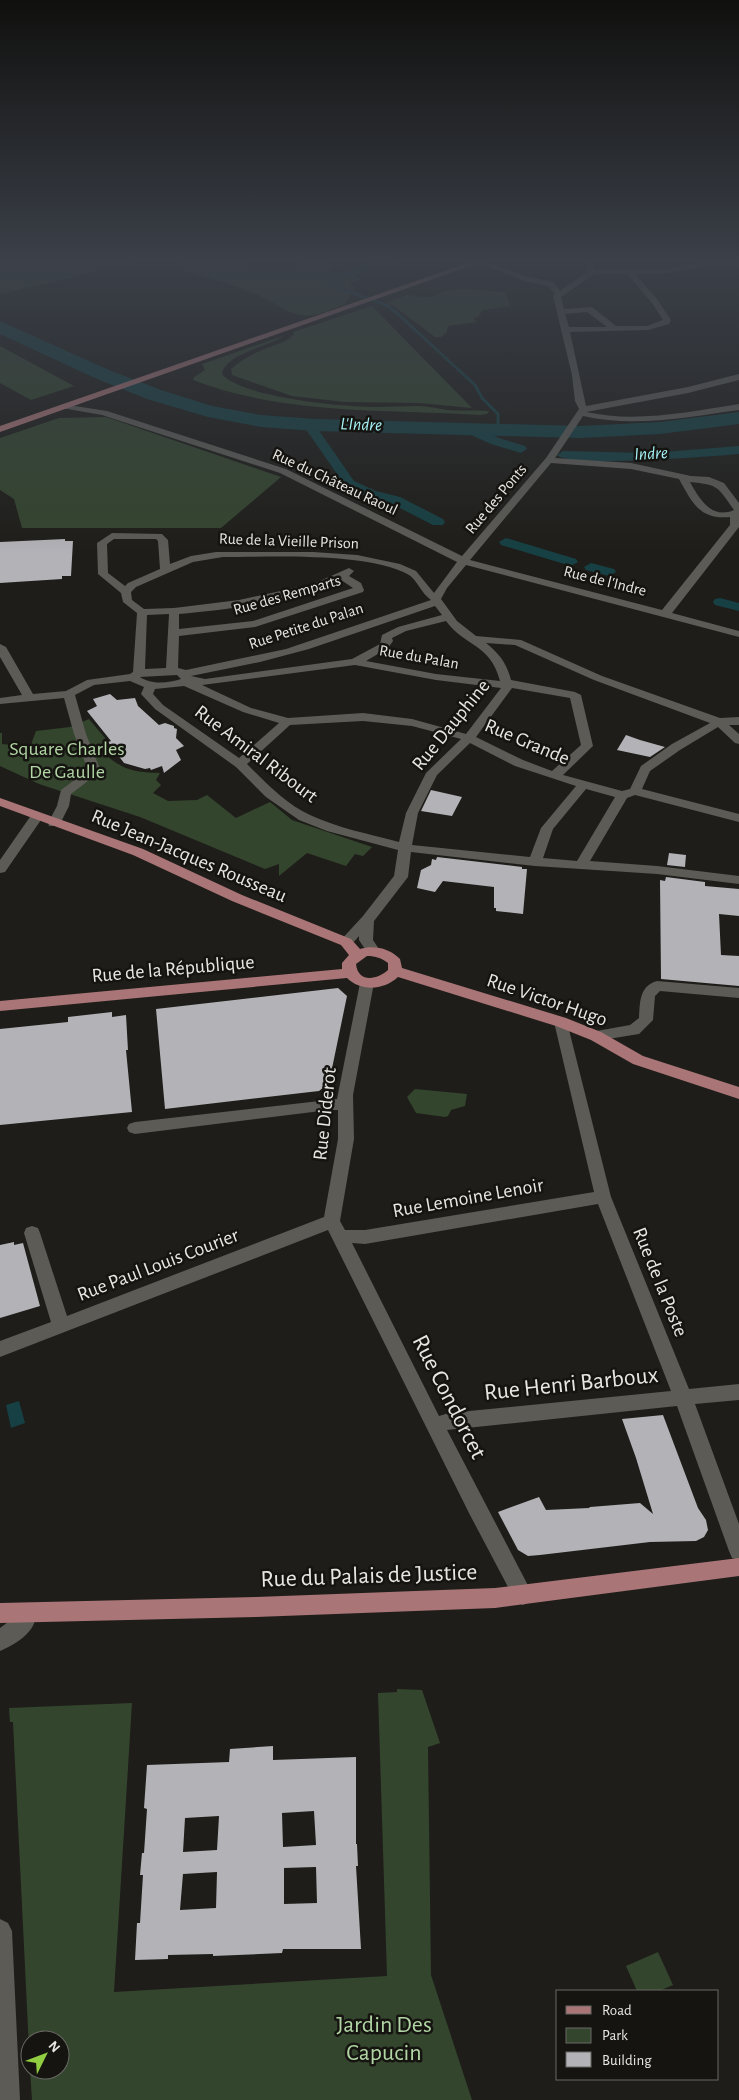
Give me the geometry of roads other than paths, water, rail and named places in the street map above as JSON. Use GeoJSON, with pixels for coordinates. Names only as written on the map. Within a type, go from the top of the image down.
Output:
{"type":"FeatureCollection","features":[{"type":"Feature","properties":{"kind":"main road"},"geometry":{"type":"LineString","coordinates":[[0,429],[203,358]]}},
{"type":"Feature","properties":{"kind":"main road","name":"Rue Jean-Jacques Rousseau"},"geometry":{"type":"LineString","coordinates":[[0,802],[138,852],[231,895],[345,941],[357,955]]}},
{"type":"Feature","properties":{"kind":"main road"},"geometry":{"type":"LineString","coordinates":[[374,952],[381,952],[391,958],[395,962],[395,972],[388,980],[382,982],[367,983],[356,980],[350,973],[349,963],[357,955],[374,952]]}},
{"type":"Feature","properties":{"kind":"main road","name":"Rue Victor Hugo"},"geometry":{"type":"LineString","coordinates":[[395,972],[561,1022],[596,1036],[638,1060],[739,1093]]}},
{"type":"Feature","properties":{"kind":"main road","name":"Rue de la République"},"geometry":{"type":"LineString","coordinates":[[0,1006],[350,973]]}},
{"type":"Feature","properties":{"kind":"main road","name":"Rue du Palais de Justice"},"geometry":{"type":"LineString","coordinates":[[0,1613],[402,1603],[522,1595],[739,1568]]}},
{"type":"Feature","properties":{"kind":"street"},"geometry":{"type":"LineString","coordinates":[[571,358],[576,375],[580,412]]}},
{"type":"Feature","properties":{"kind":"street"},"geometry":{"type":"LineString","coordinates":[[580,412],[688,390],[739,377]]}},
{"type":"Feature","properties":{"kind":"street","name":"Rue du Château Raoul"},"geometry":{"type":"LineString","coordinates":[[84,400],[104,413]]}},
{"type":"Feature","properties":{"kind":"street","name":"Rue du Château Raoul"},"geometry":{"type":"LineString","coordinates":[[65,406],[104,413],[283,471],[463,561]]}},
{"type":"Feature","properties":{"kind":"street"},"geometry":{"type":"LineString","coordinates":[[580,412],[595,418],[649,419],[739,407]]}},
{"type":"Feature","properties":{"kind":"street","name":"Rue des Ponts"},"geometry":{"type":"LineString","coordinates":[[436,600],[442,587],[550,458],[580,412]]}},
{"type":"Feature","properties":{"kind":"street"},"geometry":{"type":"LineString","coordinates":[[550,458],[631,466],[682,477],[709,480],[721,485],[738,513],[735,525],[665,614]]}},
{"type":"Feature","properties":{"kind":"street"},"geometry":{"type":"LineString","coordinates":[[682,477],[702,509],[723,516],[738,513]]}},
{"type":"Feature","properties":{"kind":"street"},"geometry":{"type":"LineString","coordinates":[[165,570],[163,540],[158,536],[112,536],[102,542],[103,574],[126,592],[127,600],[132,606],[142,612],[202,609],[303,591],[343,577],[361,559]]}},
{"type":"Feature","properties":{"kind":"street","name":"Rue de la Vieille Prison"},"geometry":{"type":"LineString","coordinates":[[126,592],[132,585],[184,562],[206,555],[318,556],[361,559],[400,566],[414,575],[457,627],[493,654],[502,668],[506,683]]}},
{"type":"Feature","properties":{"kind":"street","name":"Rue de l'Indre"},"geometry":{"type":"LineString","coordinates":[[463,561],[739,634]]}},
{"type":"Feature","properties":{"kind":"street","name":"Rue des Remparts"},"geometry":{"type":"LineString","coordinates":[[173,633],[254,624],[359,590],[357,585],[343,577]]}},
{"type":"Feature","properties":{"kind":"street","name":"Rue Petite du Palan"},"geometry":{"type":"LineString","coordinates":[[185,679],[306,646],[436,600]]}},
{"type":"Feature","properties":{"kind":"street"},"geometry":{"type":"LineString","coordinates":[[172,671],[174,611]]}},
{"type":"Feature","properties":{"kind":"street"},"geometry":{"type":"LineString","coordinates":[[142,612],[136,675],[139,683],[150,686],[185,679],[205,682],[355,662],[384,646],[387,641],[386,637],[402,629],[449,617]]}},
{"type":"Feature","properties":{"kind":"street"},"geometry":{"type":"LineString","coordinates":[[475,639],[518,642],[585,686],[719,722],[739,721]]}},
{"type":"Feature","properties":{"kind":"street"},"geometry":{"type":"LineString","coordinates":[[0,647],[30,699]]}},
{"type":"Feature","properties":{"kind":"street","name":"Rue du Palan"},"geometry":{"type":"LineString","coordinates":[[355,662],[436,677],[498,685],[506,683],[585,686]]}},
{"type":"Feature","properties":{"kind":"street"},"geometry":{"type":"LineString","coordinates":[[0,701],[69,694],[91,682],[136,675],[180,671],[185,679]]}},
{"type":"Feature","properties":{"kind":"street","name":"Rue Grande"},"geometry":{"type":"LineString","coordinates":[[185,679],[247,710],[287,722],[363,717],[412,723],[469,738],[519,763],[581,784],[739,818]]}},
{"type":"Feature","properties":{"kind":"street","name":"Rue Dauphine"},"geometry":{"type":"LineString","coordinates":[[345,941],[367,921],[401,877],[407,848],[407,833],[412,813],[432,773],[469,738],[492,710],[507,687],[506,683]]}},
{"type":"Feature","properties":{"kind":"street","name":"Rue Amiral Ribourt"},"geometry":{"type":"LineString","coordinates":[[150,686],[147,694],[159,707],[240,764],[270,794],[304,817],[332,828],[407,848],[535,862],[657,870],[739,880]]}},
{"type":"Feature","properties":{"kind":"street"},"geometry":{"type":"LineString","coordinates":[[554,776],[587,746],[585,686]]}},
{"type":"Feature","properties":{"kind":"street"},"geometry":{"type":"LineString","coordinates":[[54,822],[64,806],[65,793],[95,771],[80,734],[69,694]]}},
{"type":"Feature","properties":{"kind":"street"},"geometry":{"type":"LineString","coordinates":[[240,764],[287,722]]}},
{"type":"Feature","properties":{"kind":"street"},"geometry":{"type":"LineString","coordinates":[[719,722],[739,740]]}},
{"type":"Feature","properties":{"kind":"street"},"geometry":{"type":"LineString","coordinates":[[581,865],[645,769],[719,722]]}},
{"type":"Feature","properties":{"kind":"street"},"geometry":{"type":"LineString","coordinates":[[535,862],[547,828],[581,784]]}},
{"type":"Feature","properties":{"kind":"street"},"geometry":{"type":"LineString","coordinates":[[0,868],[38,817]]}},
{"type":"Feature","properties":{"kind":"street"},"geometry":{"type":"LineString","coordinates":[[367,921],[366,940],[374,952]]}},
{"type":"Feature","properties":{"kind":"street","name":"Rue Diderot"},"geometry":{"type":"LineString","coordinates":[[336,1228],[346,1139],[344,1096],[367,983]]}},
{"type":"Feature","properties":{"kind":"street"},"geometry":{"type":"LineString","coordinates":[[596,1036],[634,1030],[646,1020],[648,995],[657,986],[739,993]]}},
{"type":"Feature","properties":{"kind":"street","name":"Rue de la Poste"},"geometry":{"type":"LineString","coordinates":[[561,1022],[604,1197],[683,1398],[739,1551]]}},
{"type":"Feature","properties":{"kind":"street"},"geometry":{"type":"LineString","coordinates":[[134,1128],[330,1104],[345,1105]]}},
{"type":"Feature","properties":{"kind":"street","name":"Rue Lemoine Lenoir"},"geometry":{"type":"LineString","coordinates":[[336,1228],[365,1237],[604,1197]]}},
{"type":"Feature","properties":{"kind":"street","name":"Rue Paul Louis Courier"},"geometry":{"type":"LineString","coordinates":[[0,1349],[61,1325],[336,1228]]}},
{"type":"Feature","properties":{"kind":"street","name":"Rue Condorcet"},"geometry":{"type":"LineString","coordinates":[[336,1228],[434,1425],[522,1595]]}},
{"type":"Feature","properties":{"kind":"street"},"geometry":{"type":"LineString","coordinates":[[32,1233],[61,1325]]}},
{"type":"Feature","properties":{"kind":"street","name":"Rue Henri Barboux"},"geometry":{"type":"LineString","coordinates":[[434,1425],[449,1421],[739,1392]]}},
{"type":"Feature","properties":{"kind":"street"},"geometry":{"type":"LineString","coordinates":[[0,1641],[26,1621],[28,1612]]}},
{"type":"Feature","properties":{"kind":"street"},"geometry":{"type":"LineString","coordinates":[[0,1931],[7,2100]]}},
{"type":"Feature","properties":{"kind":"water"},"geometry":{"type":"Polygon","coordinates":[[[19,1401],[25,1423],[11,1428],[6,1405],[19,1401]]]}},
{"type":"Feature","properties":{"kind":"waterway","name":"L'Indre"},"geometry":{"type":"LineString","coordinates":[[66,358],[128,385],[181,403],[234,417],[261,421],[315,425],[580,432],[660,428],[739,418]]}},
{"type":"Feature","properties":{"kind":"waterway"},"geometry":{"type":"LineString","coordinates":[[446,358],[475,385],[482,398],[498,414],[498,429]]}},
{"type":"Feature","properties":{"kind":"waterway"},"geometry":{"type":"LineString","coordinates":[[309,425],[350,484],[371,494],[395,500],[438,522]]}},
{"type":"Feature","properties":{"kind":"waterway","name":"Indre"},"geometry":{"type":"LineString","coordinates":[[464,427],[495,441],[521,449]]}},
{"type":"Feature","properties":{"kind":"waterway","name":"Indre"},"geometry":{"type":"LineString","coordinates":[[563,455],[651,456],[739,450]]}},
{"type":"Feature","properties":{"kind":"waterway"},"geometry":{"type":"LineString","coordinates":[[506,542],[571,562]]}},
{"type":"Feature","properties":{"kind":"waterway"},"geometry":{"type":"LineString","coordinates":[[591,567],[609,572]]}},
{"type":"Feature","properties":{"kind":"waterway"},"geometry":{"type":"LineString","coordinates":[[720,602],[739,607]]}},
{"type":"Feature","properties":{"kind":"park label","name":"Square Charles De Gaulle"},"geometry":{"type":"Point","coordinates":[67,760]}},
{"type":"Feature","properties":{"kind":"park label","name":"Jardin Des Capucin"},"geometry":{"type":"Point","coordinates":[384,2039]}}]}
